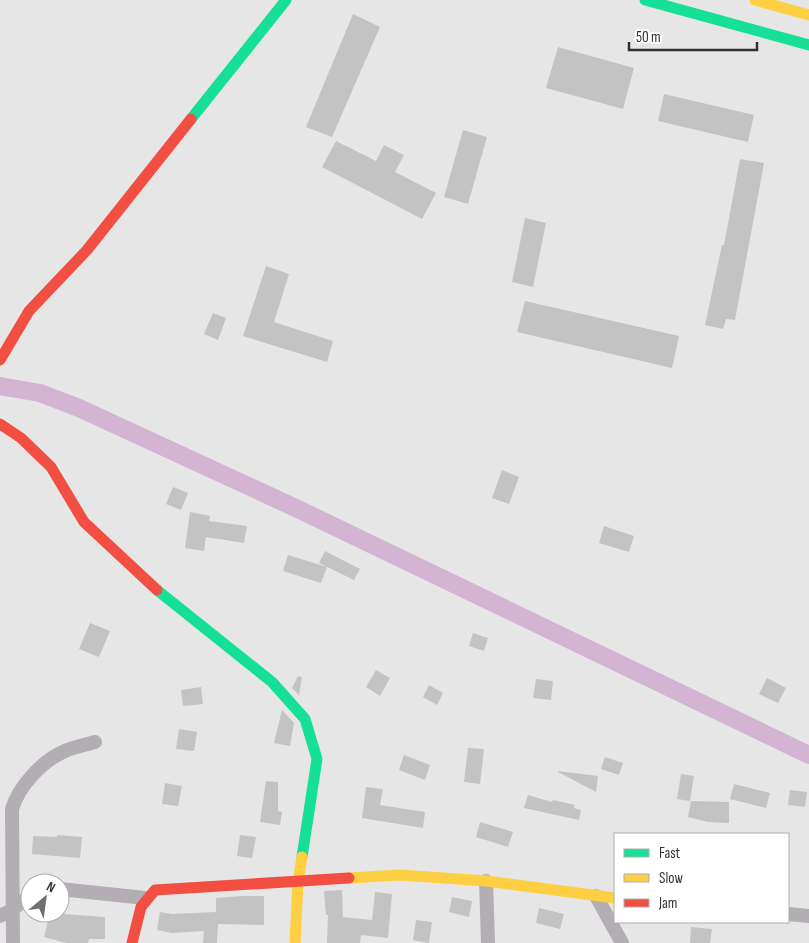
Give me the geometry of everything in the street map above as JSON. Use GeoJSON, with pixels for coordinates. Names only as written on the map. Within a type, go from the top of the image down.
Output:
{"type":"FeatureCollection","features":[{"type":"Feature","properties":{"kind":"street"},"geometry":{"type":"LineString","coordinates":[[0,360],[29,311],[87,250],[286,0]]}},
{"type":"Feature","properties":{"kind":"street"},"geometry":{"type":"LineString","coordinates":[[645,0],[809,45]]}},
{"type":"Feature","properties":{"kind":"street"},"geometry":{"type":"LineString","coordinates":[[755,0],[809,15]]}},
{"type":"Feature","properties":{"kind":"street"},"geometry":{"type":"LineString","coordinates":[[0,424],[21,438],[51,467],[84,522],[154,588],[272,682],[305,719],[317,758],[298,882],[295,943]]}},
{"type":"Feature","properties":{"kind":"street"},"geometry":{"type":"LineString","coordinates":[[13,943],[6,913],[12,809],[17,795],[39,770],[64,751],[95,742]]}},
{"type":"Feature","properties":{"kind":"street"},"geometry":{"type":"LineString","coordinates":[[132,943],[135,917],[144,898],[155,890],[400,875],[486,881],[614,898]]}},
{"type":"Feature","properties":{"kind":"street"},"geometry":{"type":"LineString","coordinates":[[486,881],[488,943]]}},
{"type":"Feature","properties":{"kind":"street"},"geometry":{"type":"LineString","coordinates":[[70,890],[144,898]]}},
{"type":"Feature","properties":{"kind":"street"},"geometry":{"type":"LineString","coordinates":[[596,896],[622,943]]}},
{"type":"Feature","properties":{"kind":"street"},"geometry":{"type":"LineString","coordinates":[[6,913],[20,902]]}},
{"type":"Feature","properties":{"kind":"street"},"geometry":{"type":"LineString","coordinates":[[789,914],[809,916]]}},
{"type":"Feature","properties":{"kind":"building"},"geometry":{"type":"Polygon","coordinates":[[[353,14],[380,27],[332,137],[306,127],[353,14]]]}},
{"type":"Feature","properties":{"kind":"building"},"geometry":{"type":"Polygon","coordinates":[[[558,47],[634,68],[623,109],[546,88],[558,47]]]}},
{"type":"Feature","properties":{"kind":"building"},"geometry":{"type":"Polygon","coordinates":[[[664,94],[754,115],[748,142],[658,121],[664,94]]]}},
{"type":"Feature","properties":{"kind":"building"},"geometry":{"type":"Polygon","coordinates":[[[463,130],[487,137],[468,204],[444,197],[463,130]]]}},
{"type":"Feature","properties":{"kind":"building"},"geometry":{"type":"Polygon","coordinates":[[[336,141],[376,161],[384,145],[404,155],[395,172],[436,193],[422,219],[322,167],[336,141]]]}},
{"type":"Feature","properties":{"kind":"building"},"geometry":{"type":"Polygon","coordinates":[[[740,159],[764,163],[735,320],[726,319],[723,329],[705,325],[722,245],[724,245],[740,159]]]}},
{"type":"Feature","properties":{"kind":"building"},"geometry":{"type":"Polygon","coordinates":[[[525,218],[546,223],[533,287],[512,282],[525,218]]]}},
{"type":"Feature","properties":{"kind":"building"},"geometry":{"type":"Polygon","coordinates":[[[266,266],[289,274],[274,322],[333,341],[327,362],[243,336],[266,266]]]}},
{"type":"Feature","properties":{"kind":"building"},"geometry":{"type":"Polygon","coordinates":[[[525,301],[679,336],[672,368],[517,332],[525,301]]]}},
{"type":"Feature","properties":{"kind":"building"},"geometry":{"type":"Polygon","coordinates":[[[213,313],[226,318],[218,340],[204,334],[213,313]]]}},
{"type":"Feature","properties":{"kind":"building"},"geometry":{"type":"Polygon","coordinates":[[[502,470],[519,477],[509,504],[492,498],[502,470]]]}},
{"type":"Feature","properties":{"kind":"building"},"geometry":{"type":"Polygon","coordinates":[[[173,487],[188,493],[181,510],[166,504],[173,487]]]}},
{"type":"Feature","properties":{"kind":"building"},"geometry":{"type":"Polygon","coordinates":[[[190,512],[210,516],[209,521],[247,526],[244,543],[206,537],[204,551],[185,548],[190,512]]]}},
{"type":"Feature","properties":{"kind":"building"},"geometry":{"type":"Polygon","coordinates":[[[604,526],[634,536],[629,552],[599,543],[604,526]]]}},
{"type":"Feature","properties":{"kind":"building"},"geometry":{"type":"Polygon","coordinates":[[[325,551],[360,569],[354,580],[319,563],[325,551]]]}},
{"type":"Feature","properties":{"kind":"building"},"geometry":{"type":"Polygon","coordinates":[[[288,555],[327,567],[321,583],[283,571],[288,555]]]}},
{"type":"Feature","properties":{"kind":"building"},"geometry":{"type":"Polygon","coordinates":[[[90,623],[110,631],[99,657],[79,649],[90,623]]]}},
{"type":"Feature","properties":{"kind":"building"},"geometry":{"type":"Polygon","coordinates":[[[473,633],[488,638],[484,651],[469,646],[473,633]]]}},
{"type":"Feature","properties":{"kind":"building"},"geometry":{"type":"Polygon","coordinates":[[[376,670],[390,678],[380,696],[366,687],[376,670]]]}},
{"type":"Feature","properties":{"kind":"building"},"geometry":{"type":"Polygon","coordinates":[[[298,676],[302,677],[299,695],[292,688],[298,676]]]}},
{"type":"Feature","properties":{"kind":"building"},"geometry":{"type":"Polygon","coordinates":[[[767,678],[786,688],[778,703],[759,694],[767,678]]]}},
{"type":"Feature","properties":{"kind":"building"},"geometry":{"type":"Polygon","coordinates":[[[536,679],[553,681],[551,700],[533,698],[536,679]]]}},
{"type":"Feature","properties":{"kind":"building"},"geometry":{"type":"Polygon","coordinates":[[[429,685],[443,693],[437,705],[423,697],[429,685]]]}},
{"type":"Feature","properties":{"kind":"building"},"geometry":{"type":"Polygon","coordinates":[[[201,687],[203,704],[183,706],[181,690],[201,687]]]}},
{"type":"Feature","properties":{"kind":"building"},"geometry":{"type":"Polygon","coordinates":[[[282,710],[294,723],[290,746],[274,743],[282,710]]]}},
{"type":"Feature","properties":{"kind":"building"},"geometry":{"type":"Polygon","coordinates":[[[179,729],[197,732],[194,751],[176,749],[179,729]]]}},
{"type":"Feature","properties":{"kind":"building"},"geometry":{"type":"Polygon","coordinates":[[[468,748],[484,749],[480,784],[464,782],[468,748]]]}},
{"type":"Feature","properties":{"kind":"building"},"geometry":{"type":"Polygon","coordinates":[[[404,755],[430,765],[425,780],[399,770],[404,755]]]}},
{"type":"Feature","properties":{"kind":"building"},"geometry":{"type":"Polygon","coordinates":[[[605,757],[623,763],[619,775],[601,769],[605,757]]]}},
{"type":"Feature","properties":{"kind":"building"},"geometry":{"type":"Polygon","coordinates":[[[558,772],[598,776],[596,792],[558,772]]]}},
{"type":"Feature","properties":{"kind":"building"},"geometry":{"type":"Polygon","coordinates":[[[681,774],[694,776],[690,801],[677,799],[681,774]]]}},
{"type":"Feature","properties":{"kind":"building"},"geometry":{"type":"Polygon","coordinates":[[[266,781],[278,782],[278,811],[282,812],[280,825],[260,822],[266,781]]]}},
{"type":"Feature","properties":{"kind":"building"},"geometry":{"type":"Polygon","coordinates":[[[165,783],[182,786],[178,806],[162,804],[165,783]]]}},
{"type":"Feature","properties":{"kind":"building"},"geometry":{"type":"Polygon","coordinates":[[[734,784],[770,793],[766,808],[730,799],[734,784]]]}},
{"type":"Feature","properties":{"kind":"building"},"geometry":{"type":"Polygon","coordinates":[[[366,787],[383,789],[380,805],[425,812],[423,828],[362,818],[366,787]]]}},
{"type":"Feature","properties":{"kind":"building"},"geometry":{"type":"Polygon","coordinates":[[[790,790],[807,792],[805,807],[788,805],[790,790]]]}},
{"type":"Feature","properties":{"kind":"building"},"geometry":{"type":"Polygon","coordinates":[[[528,795],[552,802],[553,800],[575,805],[574,808],[581,810],[579,820],[524,808],[528,795]]]}},
{"type":"Feature","properties":{"kind":"building"},"geometry":{"type":"Polygon","coordinates":[[[691,801],[729,802],[729,823],[708,822],[688,817],[691,801]]]}},
{"type":"Feature","properties":{"kind":"building"},"geometry":{"type":"Polygon","coordinates":[[[480,822],[513,832],[508,847],[476,837],[480,822]]]}},
{"type":"Feature","properties":{"kind":"building"},"geometry":{"type":"Polygon","coordinates":[[[57,835],[82,837],[80,858],[32,854],[33,836],[57,837],[57,835]]]}},
{"type":"Feature","properties":{"kind":"building"},"geometry":{"type":"Polygon","coordinates":[[[240,835],[256,837],[252,858],[237,856],[240,835]]]}},
{"type":"Feature","properties":{"kind":"building"},"geometry":{"type":"Polygon","coordinates":[[[342,890],[343,917],[372,920],[375,892],[392,894],[388,938],[361,935],[360,943],[327,943],[328,915],[326,915],[324,891],[342,890]]]}},
{"type":"Feature","properties":{"kind":"building"},"geometry":{"type":"Polygon","coordinates":[[[264,896],[264,925],[218,924],[217,943],[203,943],[204,931],[172,933],[157,930],[160,912],[172,914],[216,912],[216,898],[264,896]]]}},
{"type":"Feature","properties":{"kind":"building"},"geometry":{"type":"Polygon","coordinates":[[[452,897],[472,901],[469,917],[449,912],[452,897]]]}},
{"type":"Feature","properties":{"kind":"building"},"geometry":{"type":"Polygon","coordinates":[[[539,908],[564,914],[560,929],[536,923],[539,908]]]}},
{"type":"Feature","properties":{"kind":"building"},"geometry":{"type":"Polygon","coordinates":[[[70,914],[105,917],[105,939],[89,939],[88,943],[66,943],[44,937],[48,923],[70,923],[70,914]]]}},
{"type":"Feature","properties":{"kind":"building"},"geometry":{"type":"Polygon","coordinates":[[[416,920],[432,922],[429,943],[413,940],[416,920]]]}},
{"type":"Feature","properties":{"kind":"building"},"geometry":{"type":"Polygon","coordinates":[[[691,927],[712,929],[710,943],[690,943],[691,927]]]}},
{"type":"Feature","properties":{"kind":"waterway"},"geometry":{"type":"LineString","coordinates":[[0,386],[40,393],[79,408],[300,510],[809,755]]}},
{"type":"Feature","properties":{"kind":"traffic: fast"},"geometry":{"type":"LineString","coordinates":[[191,119],[286,0]]}},
{"type":"Feature","properties":{"kind":"traffic: fast"},"geometry":{"type":"LineString","coordinates":[[645,0],[809,45]]}},
{"type":"Feature","properties":{"kind":"traffic: fast"},"geometry":{"type":"LineString","coordinates":[[157,590],[272,682],[305,719],[317,759],[302,857]]}},
{"type":"Feature","properties":{"kind":"traffic: slow"},"geometry":{"type":"LineString","coordinates":[[755,0],[809,15]]}},
{"type":"Feature","properties":{"kind":"traffic: slow"},"geometry":{"type":"LineString","coordinates":[[295,943],[298,882],[302,857]]}},
{"type":"Feature","properties":{"kind":"traffic: slow"},"geometry":{"type":"LineString","coordinates":[[349,878],[400,875],[486,881],[614,898]]}},
{"type":"Feature","properties":{"kind":"traffic: jam"},"geometry":{"type":"LineString","coordinates":[[0,360],[29,311],[87,250],[191,119]]}},
{"type":"Feature","properties":{"kind":"traffic: jam"},"geometry":{"type":"LineString","coordinates":[[0,424],[21,438],[51,467],[84,522],[157,590]]}},
{"type":"Feature","properties":{"kind":"traffic: jam"},"geometry":{"type":"LineString","coordinates":[[132,943],[141,907],[155,890],[349,878]]}}]}
